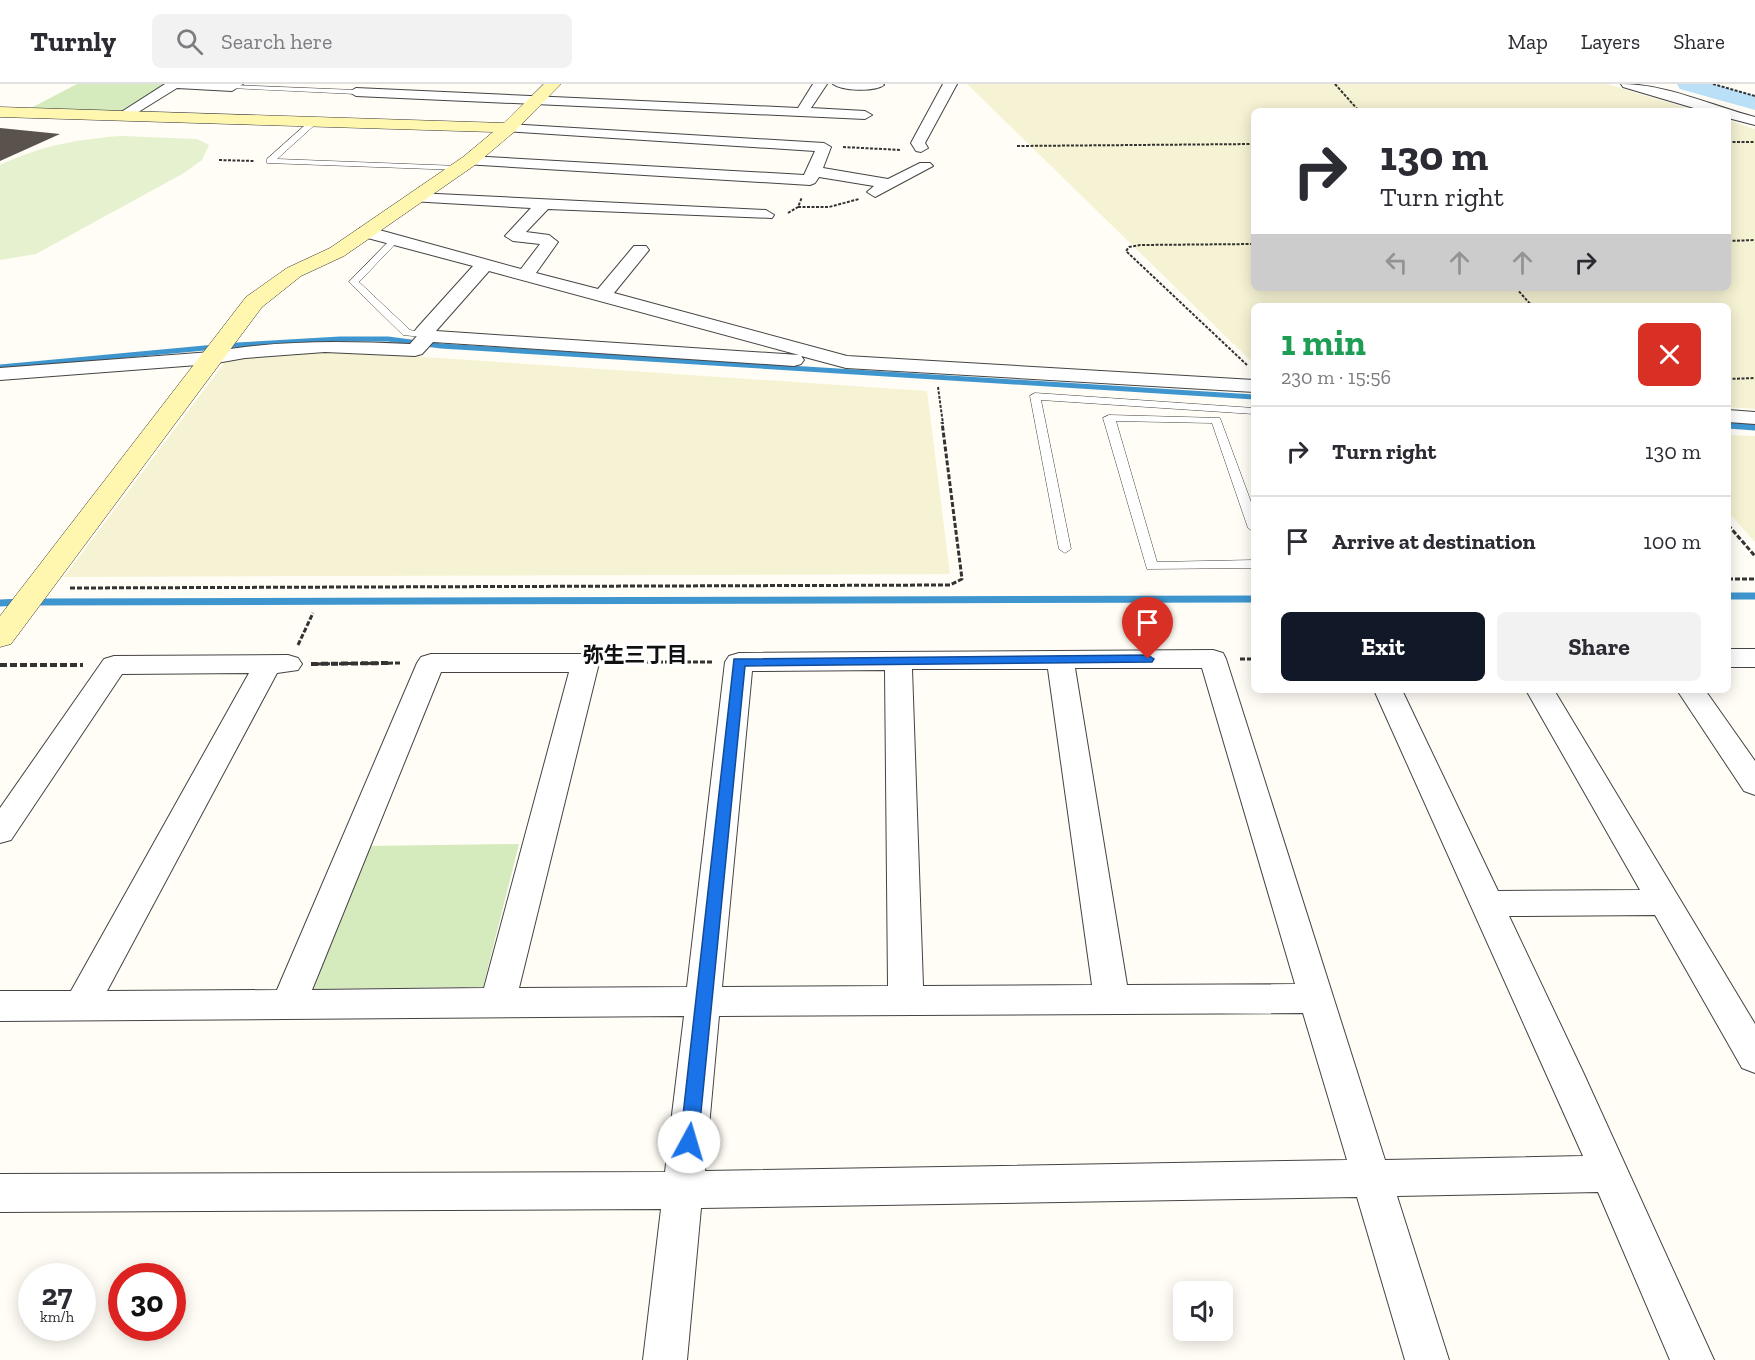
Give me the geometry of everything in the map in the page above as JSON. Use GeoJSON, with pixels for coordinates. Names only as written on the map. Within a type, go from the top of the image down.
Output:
{"type":"FeatureCollection","features":[{"type":"Feature","properties":{"kind":"street"},"geometry":{"type":"LineString","coordinates":[[122,116],[174,84],[234,85]]}},
{"type":"Feature","properties":{"kind":"street"},"geometry":{"type":"LineString","coordinates":[[21,609],[254,302],[294,272],[337,252],[464,165],[508,128],[553,84]]}},
{"type":"Feature","properties":{"kind":"street"},"geometry":{"type":"LineString","coordinates":[[802,112],[820,84]]}},
{"type":"Feature","properties":{"kind":"street"},"geometry":{"type":"LineString","coordinates":[[840,84],[877,85]]}},
{"type":"Feature","properties":{"kind":"street"},"geometry":{"type":"LineString","coordinates":[[921,148],[918,143],[950,84]]}},
{"type":"Feature","properties":{"kind":"street"},"geometry":{"type":"LineString","coordinates":[[1628,84],[1709,108]]}},
{"type":"Feature","properties":{"kind":"street"},"geometry":{"type":"LineString","coordinates":[[356,92],[865,115]]}},
{"type":"Feature","properties":{"kind":"street"},"geometry":{"type":"LineString","coordinates":[[0,112],[508,128],[824,147],[812,175]]}},
{"type":"Feature","properties":{"kind":"street"},"geometry":{"type":"LineString","coordinates":[[1731,115],[1755,122]]}},
{"type":"Feature","properties":{"kind":"street"},"geometry":{"type":"LineString","coordinates":[[464,165],[812,175],[882,188],[925,166]]}},
{"type":"Feature","properties":{"kind":"street"},"geometry":{"type":"LineString","coordinates":[[416,198],[766,215]]}},
{"type":"Feature","properties":{"kind":"street"},"geometry":{"type":"LineString","coordinates":[[526,274],[549,242],[543,239],[513,236],[544,204]]}},
{"type":"Feature","properties":{"kind":"street"},"geometry":{"type":"LineString","coordinates":[[366,232],[846,362]]}},
{"type":"Feature","properties":{"kind":"street"},"geometry":{"type":"LineString","coordinates":[[602,296],[640,250]]}},
{"type":"Feature","properties":{"kind":"street"},"geometry":{"type":"LineString","coordinates":[[421,343],[424,332],[486,264]]}},
{"type":"Feature","properties":{"kind":"street"},"geometry":{"type":"LineString","coordinates":[[0,374],[211,358],[245,352],[325,346],[421,343],[846,362],[1251,384]]}},
{"type":"Feature","properties":{"kind":"street"},"geometry":{"type":"LineString","coordinates":[[1731,416],[1755,418]]}},
{"type":"Feature","properties":{"kind":"street"},"geometry":{"type":"LineString","coordinates":[[1731,658],[1755,658]]}},
{"type":"Feature","properties":{"kind":"street"},"geometry":{"type":"LineString","coordinates":[[665,1360],[739,662],[1214,659],[1427,1360]]}},
{"type":"Feature","properties":{"kind":"street"},"geometry":{"type":"LineString","coordinates":[[1060,660],[1112,999]]}},
{"type":"Feature","properties":{"kind":"street"},"geometry":{"type":"LineString","coordinates":[[898,661],[906,1000]]}},
{"type":"Feature","properties":{"kind":"street"},"geometry":{"type":"LineString","coordinates":[[288,1004],[431,663],[585,663],[498,1002]]}},
{"type":"Feature","properties":{"kind":"street"},"geometry":{"type":"LineString","coordinates":[[0,832],[114,665],[278,664]]}},
{"type":"Feature","properties":{"kind":"street"},"geometry":{"type":"LineString","coordinates":[[81,1006],[278,664]]}},
{"type":"Feature","properties":{"kind":"street"},"geometry":{"type":"LineString","coordinates":[[1389,693],[1565,1072],[1692,1360]]}},
{"type":"Feature","properties":{"kind":"street"},"geometry":{"type":"LineString","coordinates":[[1542,693],[1755,1057]]}},
{"type":"Feature","properties":{"kind":"street"},"geometry":{"type":"LineString","coordinates":[[1693,693],[1755,783]]}},
{"type":"Feature","properties":{"kind":"street"},"geometry":{"type":"LineString","coordinates":[[1487,904],[1664,902]]}},
{"type":"Feature","properties":{"kind":"street"},"geometry":{"type":"LineString","coordinates":[[0,1006],[1316,998]]}},
{"type":"Feature","properties":{"kind":"street"},"geometry":{"type":"LineString","coordinates":[[0,1193],[684,1190],[1609,1174]]}},
{"type":"Feature","properties":{"kind":"lane"},"geometry":{"type":"LineString","coordinates":[[234,85],[356,92]]}},
{"type":"Feature","properties":{"kind":"lane"},"geometry":{"type":"LineString","coordinates":[[270,161],[315,121]]}},
{"type":"Feature","properties":{"kind":"lane"},"geometry":{"type":"LineString","coordinates":[[270,161],[464,165]]}},
{"type":"Feature","properties":{"kind":"lane"},"geometry":{"type":"LineString","coordinates":[[395,240],[354,282],[407,333],[421,343]]}},
{"type":"Feature","properties":{"kind":"lane"},"geometry":{"type":"LineString","coordinates":[[1065,549],[1035,396],[1251,411]]}},
{"type":"Feature","properties":{"kind":"lane"},"geometry":{"type":"LineString","coordinates":[[1251,519],[1216,420],[1109,418],[1152,566],[1251,564]]}},
{"type":"Feature","properties":{"kind":"path"},"geometry":{"type":"LineString","coordinates":[[1335,84],[1356,108]]}},
{"type":"Feature","properties":{"kind":"path"},"geometry":{"type":"LineString","coordinates":[[1713,84],[1755,96]]}},
{"type":"Feature","properties":{"kind":"path"},"geometry":{"type":"LineString","coordinates":[[1731,142],[1755,142]]}},
{"type":"Feature","properties":{"kind":"path"},"geometry":{"type":"LineString","coordinates":[[1017,146],[1251,144]]}},
{"type":"Feature","properties":{"kind":"path"},"geometry":{"type":"LineString","coordinates":[[824,147],[910,151],[925,166]]}},
{"type":"Feature","properties":{"kind":"path"},"geometry":{"type":"LineString","coordinates":[[219,160],[270,161]]}},
{"type":"Feature","properties":{"kind":"path"},"geometry":{"type":"LineString","coordinates":[[766,215],[783,216],[798,207],[812,175]]}},
{"type":"Feature","properties":{"kind":"path"},"geometry":{"type":"LineString","coordinates":[[798,207],[815,209],[850,203],[882,188]]}},
{"type":"Feature","properties":{"kind":"path"},"geometry":{"type":"LineString","coordinates":[[1731,241],[1755,240]]}},
{"type":"Feature","properties":{"kind":"path"},"geometry":{"type":"LineString","coordinates":[[1251,244],[1140,245],[1129,247],[1126,251],[1251,382]]}},
{"type":"Feature","properties":{"kind":"path"},"geometry":{"type":"LineString","coordinates":[[1519,291],[1529,303]]}},
{"type":"Feature","properties":{"kind":"path"},"geometry":{"type":"LineString","coordinates":[[1731,379],[1755,378]]}},
{"type":"Feature","properties":{"kind":"path"},"geometry":{"type":"LineString","coordinates":[[21,609],[950,585],[962,579],[938,384]]}},
{"type":"Feature","properties":{"kind":"path"},"geometry":{"type":"LineString","coordinates":[[1731,528],[1755,556]]}},
{"type":"Feature","properties":{"kind":"path"},"geometry":{"type":"LineString","coordinates":[[1731,579],[1755,579]]}},
{"type":"Feature","properties":{"kind":"path"},"geometry":{"type":"LineString","coordinates":[[278,664],[313,613]]}},
{"type":"Feature","properties":{"kind":"path"},"geometry":{"type":"LineString","coordinates":[[585,663],[739,662]]}},
{"type":"Feature","properties":{"kind":"path"},"geometry":{"type":"LineString","coordinates":[[278,664],[431,663]]}},
{"type":"Feature","properties":{"kind":"path"},"geometry":{"type":"LineString","coordinates":[[0,665],[114,665]]}},
{"type":"Feature","properties":{"kind":"shaded area"},"geometry":{"type":"Polygon","coordinates":[[[967,84],[1607,84],[1687,108],[1251,108],[1251,291],[1731,291],[1731,121],[1755,129],[1755,409],[1731,407],[1731,303],[1251,303],[1251,361],[967,84]]]}},
{"type":"Feature","properties":{"kind":"shaded area"},"geometry":{"type":"Polygon","coordinates":[[[320,350],[927,391],[950,574],[64,577],[227,359],[320,350]]]}},
{"type":"Feature","properties":{"kind":"shaded area"},"geometry":{"type":"Polygon","coordinates":[[[1731,435],[1755,436],[1755,542],[1731,515],[1731,435]]]}},
{"type":"Feature","properties":{"kind":"green space"},"geometry":{"type":"Polygon","coordinates":[[[77,84],[168,84],[119,113],[29,109],[77,84]]]}},
{"type":"Feature","properties":{"kind":"green space"},"geometry":{"type":"Polygon","coordinates":[[[122,136],[197,139],[209,145],[202,160],[184,173],[36,254],[0,260],[0,165],[59,144],[122,136]]]}},
{"type":"Feature","properties":{"kind":"green space"},"geometry":{"type":"Polygon","coordinates":[[[519,844],[483,987],[314,989],[367,846],[519,844]]]}},
{"type":"Feature","properties":{"kind":"building"},"geometry":{"type":"Polygon","coordinates":[[[0,128],[60,134],[0,161],[0,128]]]}},
{"type":"Feature","properties":{"kind":"waterway"},"geometry":{"type":"LineString","coordinates":[[1688,84],[1755,103]]}},
{"type":"Feature","properties":{"kind":"waterway"},"geometry":{"type":"LineString","coordinates":[[0,367],[237,345],[340,339],[388,339],[441,346],[1251,397]]}},
{"type":"Feature","properties":{"kind":"waterway"},"geometry":{"type":"LineString","coordinates":[[1731,425],[1755,427]]}},
{"type":"Feature","properties":{"kind":"waterway"},"geometry":{"type":"LineString","coordinates":[[1731,596],[1755,596]]}},
{"type":"Feature","properties":{"kind":"waterway"},"geometry":{"type":"LineString","coordinates":[[33,602],[1251,599]]}},
{"type":"Feature","properties":{"kind":"waterway"},"geometry":{"type":"LineString","coordinates":[[0,603],[21,602]]}},
{"type":"Feature","properties":{"kind":"district","name":"弥生三丁目"},"geometry":{"type":"Point","coordinates":[635,655]}},
{"type":"Feature","properties":{"kind":"route"},"geometry":{"type":"LineString","coordinates":[[689,1142],[739,662],[1148,659]]}}]}
